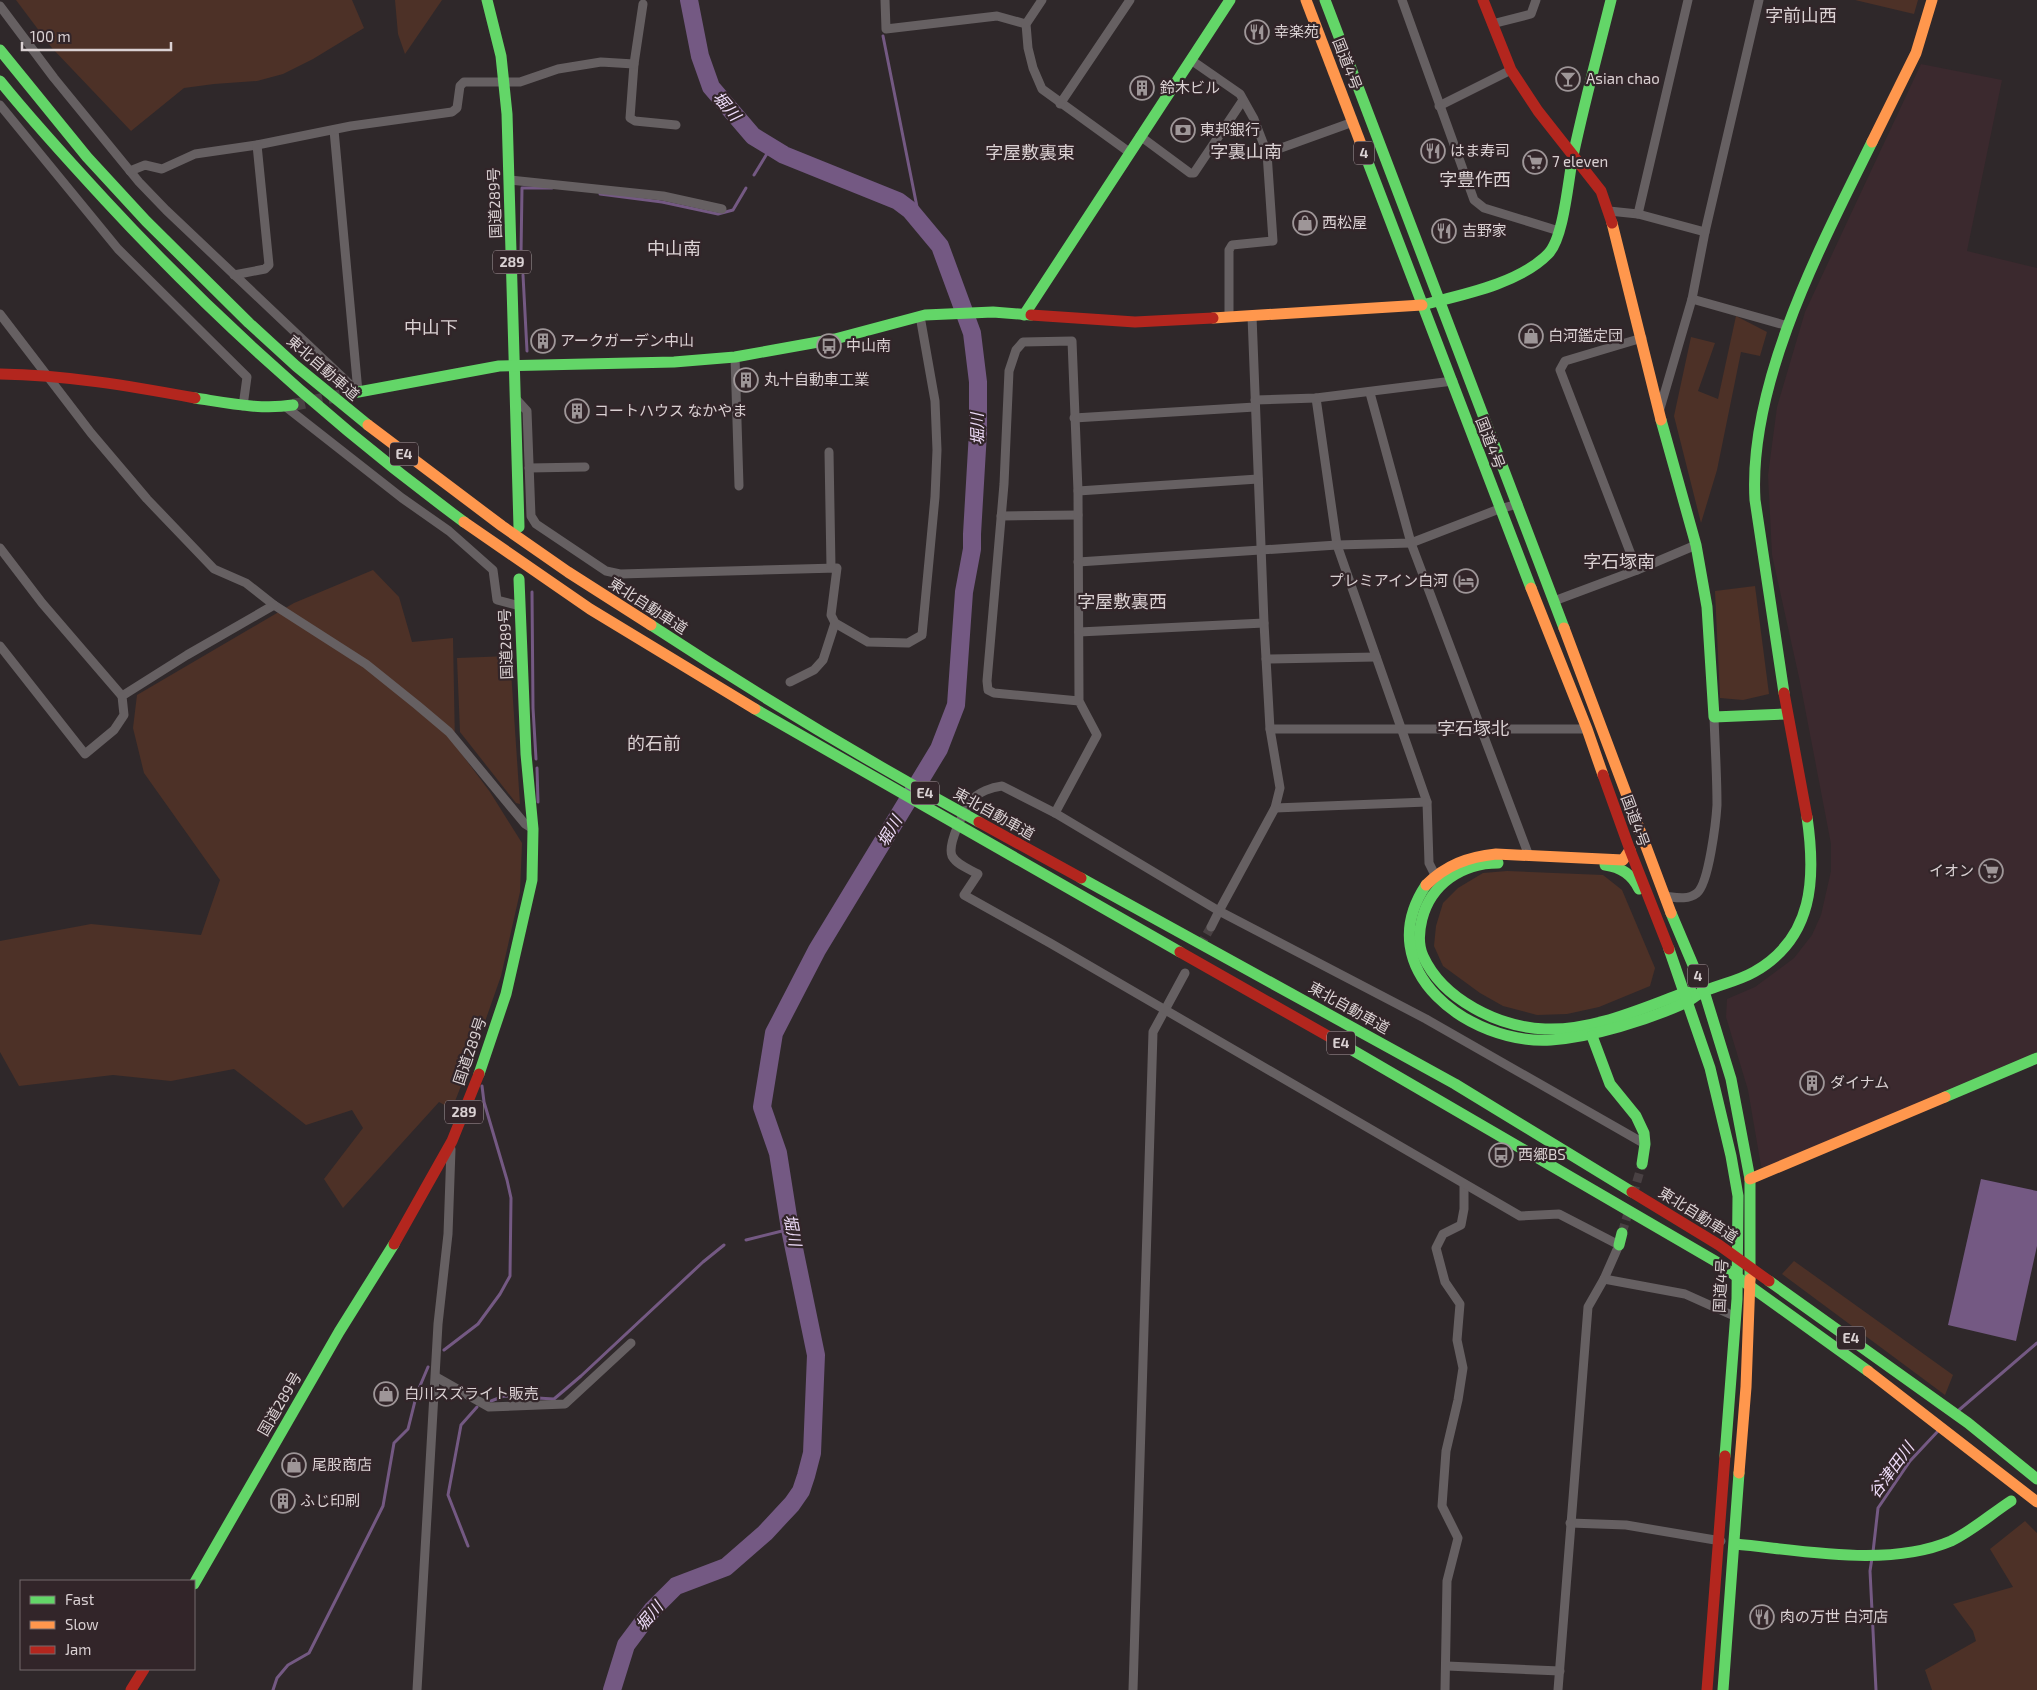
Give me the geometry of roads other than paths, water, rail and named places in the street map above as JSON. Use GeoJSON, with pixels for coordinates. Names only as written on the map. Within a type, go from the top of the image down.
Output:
{"type":"FeatureCollection","features":[{"type":"Feature","properties":{"kind":"main road","name":"国道289号"},"geometry":{"type":"LineString","coordinates":[[487,0],[501,56],[508,114],[519,527]]}},
{"type":"Feature","properties":{"kind":"main road"},"geometry":{"type":"LineString","coordinates":[[1024,315],[1230,0]]}},
{"type":"Feature","properties":{"kind":"main road","name":"国道4号"},"geometry":{"type":"LineString","coordinates":[[1306,0],[1451,382],[1587,729],[1630,850],[1667,944],[1710,1068],[1731,1156],[1738,1196],[1737,1299],[1734,1316],[1707,1690]]}},
{"type":"Feature","properties":{"kind":"main road","name":"国道4号"},"geometry":{"type":"LineString","coordinates":[[1325,0],[1439,301],[1470,377],[1664,896],[1704,991],[1731,1079],[1750,1179],[1749,1322],[1735,1544],[1723,1690]]}},
{"type":"Feature","properties":{"kind":"main road"},"geometry":{"type":"LineString","coordinates":[[1483,0],[1511,70],[1538,111],[1601,191],[1609,211],[1659,412],[1696,545],[1707,607],[1714,716],[1787,714]]}},
{"type":"Feature","properties":{"kind":"main road"},"geometry":{"type":"LineString","coordinates":[[356,393],[499,366],[674,362],[735,357],[835,339],[923,315],[993,312],[1135,322],[1252,316],[1422,305],[1494,285],[1531,268],[1550,252],[1559,231],[1573,156],[1611,0]]}},
{"type":"Feature","properties":{"kind":"main road"},"geometry":{"type":"LineString","coordinates":[[1667,944],[1655,930],[1637,883],[1630,874],[1615,866],[1488,862],[1467,869],[1437,886],[1421,915],[1419,930],[1422,956],[1430,971],[1445,987],[1467,1004],[1488,1015],[1516,1025],[1543,1029],[1566,1028],[1594,1023],[1732,982],[1757,970],[1777,956],[1804,918],[1812,884],[1809,828],[1787,714],[1757,521],[1754,472],[1759,427],[1788,326],[1824,241],[1916,51],[1932,0]]}},
{"type":"Feature","properties":{"kind":"main road","name":"東北自動車道"},"geometry":{"type":"LineString","coordinates":[[0,50],[87,156],[146,221],[249,323],[296,366],[359,418],[479,510],[568,572],[749,688],[882,769],[1447,1080],[1719,1245],[1968,1423],[2037,1479]]}},
{"type":"Feature","properties":{"kind":"main road","name":"東北自動車道"},"geometry":{"type":"LineString","coordinates":[[0,81],[135,235],[287,381],[346,432],[418,488],[559,589],[636,638],[875,779],[1462,1112],[1717,1262],[1863,1366],[2037,1502]]}},
{"type":"Feature","properties":{"kind":"main road"},"geometry":{"type":"LineString","coordinates":[[0,374],[46,375],[122,385],[243,406],[290,406]]}},
{"type":"Feature","properties":{"kind":"main road","name":"国道289号"},"geometry":{"type":"LineString","coordinates":[[195,1582],[339,1332],[393,1246],[452,1141],[475,1086],[506,994],[532,880],[533,829],[526,765],[519,579]]}},
{"type":"Feature","properties":{"kind":"main road"},"geometry":{"type":"LineString","coordinates":[[1630,850],[1623,860],[1479,855],[1461,861],[1435,875],[1416,900],[1408,938],[1410,954],[1416,970],[1436,997],[1464,1016],[1508,1035],[1539,1040],[1592,1036],[1685,997]]}},
{"type":"Feature","properties":{"kind":"main road"},"geometry":{"type":"LineString","coordinates":[[1592,1036],[1610,1084],[1636,1116],[1644,1133],[1645,1144],[1642,1164]]}},
{"type":"Feature","properties":{"kind":"main road"},"geometry":{"type":"LineString","coordinates":[[1750,1179],[2037,1058]]}},
{"type":"Feature","properties":{"kind":"main road"},"geometry":{"type":"LineString","coordinates":[[1619,1245],[1622,1233]]}},
{"type":"Feature","properties":{"kind":"main road"},"geometry":{"type":"LineString","coordinates":[[1735,1544],[1862,1556],[1881,1555],[1941,1545],[1956,1539],[2010,1500]]}},
{"type":"Feature","properties":{"kind":"main road"},"geometry":{"type":"LineString","coordinates":[[131,1690],[143,1670]]}},
{"type":"Feature","properties":{"kind":"street"},"geometry":{"type":"LineString","coordinates":[[885,0],[886,28],[997,16],[1026,24]]}},
{"type":"Feature","properties":{"kind":"street"},"geometry":{"type":"LineString","coordinates":[[1042,0],[1026,24],[1028,48],[1033,68],[1042,89],[1060,104],[1129,152]]}},
{"type":"Feature","properties":{"kind":"street"},"geometry":{"type":"LineString","coordinates":[[1060,104],[1130,0]]}},
{"type":"Feature","properties":{"kind":"street"},"geometry":{"type":"LineString","coordinates":[[1402,0],[1474,200],[1484,208],[1559,231]]}},
{"type":"Feature","properties":{"kind":"street"},"geometry":{"type":"LineString","coordinates":[[1492,24],[1532,14],[1536,0]]}},
{"type":"Feature","properties":{"kind":"street"},"geometry":{"type":"LineString","coordinates":[[1638,214],[1688,0]]}},
{"type":"Feature","properties":{"kind":"street"},"geometry":{"type":"LineString","coordinates":[[1659,412],[1692,299],[1705,232],[1759,0]]}},
{"type":"Feature","properties":{"kind":"street"},"geometry":{"type":"LineString","coordinates":[[643,4],[634,64],[630,118],[635,121],[676,125]]}},
{"type":"Feature","properties":{"kind":"street"},"geometry":{"type":"LineString","coordinates":[[0,6],[54,78],[130,171],[166,210],[356,393]]}},
{"type":"Feature","properties":{"kind":"street"},"geometry":{"type":"LineString","coordinates":[[1191,60],[1240,94],[1254,119],[1267,153],[1273,240],[1232,245],[1230,250],[1229,317]]}},
{"type":"Feature","properties":{"kind":"street"},"geometry":{"type":"LineString","coordinates":[[130,171],[144,165],[162,169],[195,154],[257,145],[351,126],[452,112],[457,108],[460,86],[464,82],[520,82],[558,69],[601,62],[634,64]]}},
{"type":"Feature","properties":{"kind":"street"},"geometry":{"type":"LineString","coordinates":[[1439,106],[1511,70]]}},
{"type":"Feature","properties":{"kind":"street"},"geometry":{"type":"LineString","coordinates":[[1140,136],[1190,173],[1194,172],[1243,100]]}},
{"type":"Feature","properties":{"kind":"street"},"geometry":{"type":"LineString","coordinates":[[0,105],[118,249],[247,377],[243,406]]}},
{"type":"Feature","properties":{"kind":"street"},"geometry":{"type":"LineString","coordinates":[[1267,153],[1353,122]]}},
{"type":"Feature","properties":{"kind":"street"},"geometry":{"type":"LineString","coordinates":[[334,130],[356,393]]}},
{"type":"Feature","properties":{"kind":"street"},"geometry":{"type":"LineString","coordinates":[[234,275],[265,270],[269,265],[257,145]]}},
{"type":"Feature","properties":{"kind":"street"},"geometry":{"type":"LineString","coordinates":[[510,180],[663,196],[722,209]]}},
{"type":"Feature","properties":{"kind":"street"},"geometry":{"type":"LineString","coordinates":[[1609,211],[1638,214],[1705,232]]}},
{"type":"Feature","properties":{"kind":"street"},"geometry":{"type":"LineString","coordinates":[[1692,299],[1788,326]]}},
{"type":"Feature","properties":{"kind":"street"},"geometry":{"type":"LineString","coordinates":[[0,314],[91,433],[148,499],[214,569],[246,583],[274,605],[366,664],[449,732],[525,824],[533,829]]}},
{"type":"Feature","properties":{"kind":"street"},"geometry":{"type":"LineString","coordinates":[[517,400],[527,411],[531,516],[536,524],[606,571],[620,574],[838,568],[831,615],[835,623],[868,642],[908,644],[922,635],[935,497],[937,450],[935,401],[923,315]]}},
{"type":"Feature","properties":{"kind":"street"},"geometry":{"type":"LineString","coordinates":[[1212,927],[1275,808],[1280,788],[1270,729],[1252,316]]}},
{"type":"Feature","properties":{"kind":"street"},"geometry":{"type":"LineString","coordinates":[[1637,570],[1560,370],[1565,361],[1642,338]]}},
{"type":"Feature","properties":{"kind":"street"},"geometry":{"type":"LineString","coordinates":[[1055,813],[1097,735],[1079,701],[1078,491],[1072,341],[1023,342],[1016,350],[1009,371],[1001,516],[987,680],[988,690],[994,693],[1079,701]]}},
{"type":"Feature","properties":{"kind":"street"},"geometry":{"type":"LineString","coordinates":[[735,357],[739,486]]}},
{"type":"Feature","properties":{"kind":"street"},"geometry":{"type":"LineString","coordinates":[[1074,418],[1370,393],[1451,382],[1470,377]]}},
{"type":"Feature","properties":{"kind":"street"},"geometry":{"type":"LineString","coordinates":[[1370,393],[1411,543],[1530,856]]}},
{"type":"Feature","properties":{"kind":"street"},"geometry":{"type":"LineString","coordinates":[[1316,398],[1337,545],[1427,802],[1429,863],[1435,875]]}},
{"type":"Feature","properties":{"kind":"street"},"geometry":{"type":"LineString","coordinates":[[290,406],[402,498],[449,531],[493,570],[497,600],[520,606]]}},
{"type":"Feature","properties":{"kind":"street"},"geometry":{"type":"LineString","coordinates":[[829,452],[831,567]]}},
{"type":"Feature","properties":{"kind":"street"},"geometry":{"type":"LineString","coordinates":[[529,468],[585,467]]}},
{"type":"Feature","properties":{"kind":"street"},"geometry":{"type":"LineString","coordinates":[[1078,491],[1258,479]]}},
{"type":"Feature","properties":{"kind":"street"},"geometry":{"type":"LineString","coordinates":[[1078,562],[1337,545],[1411,543],[1518,504]]}},
{"type":"Feature","properties":{"kind":"street"},"geometry":{"type":"LineString","coordinates":[[1001,516],[1078,515]]}},
{"type":"Feature","properties":{"kind":"street"},"geometry":{"type":"LineString","coordinates":[[1554,601],[1637,570],[1696,545]]}},
{"type":"Feature","properties":{"kind":"street"},"geometry":{"type":"LineString","coordinates":[[0,548],[42,603],[122,696],[124,715],[114,730],[85,754],[0,646]]}},
{"type":"Feature","properties":{"kind":"street"},"geometry":{"type":"LineString","coordinates":[[122,696],[187,655],[274,605]]}},
{"type":"Feature","properties":{"kind":"street"},"geometry":{"type":"LineString","coordinates":[[790,682],[814,670],[823,660],[835,623]]}},
{"type":"Feature","properties":{"kind":"street"},"geometry":{"type":"LineString","coordinates":[[1079,632],[1264,623]]}},
{"type":"Feature","properties":{"kind":"street"},"geometry":{"type":"LineString","coordinates":[[1266,659],[1376,657]]}},
{"type":"Feature","properties":{"kind":"street"},"geometry":{"type":"LineString","coordinates":[[1664,896],[1682,899],[1690,897],[1697,893],[1705,881],[1717,806],[1714,716]]}},
{"type":"Feature","properties":{"kind":"street"},"geometry":{"type":"LineString","coordinates":[[1270,729],[1587,729]]}},
{"type":"Feature","properties":{"kind":"street"},"geometry":{"type":"LineString","coordinates":[[1558,1690],[1588,1307],[1604,1279],[1619,1245],[1559,1214],[1520,1216],[964,895],[978,874],[960,864],[952,854],[952,839],[972,800],[993,787],[1002,786],[1055,813],[1219,911],[1426,1019],[1645,1144]]}},
{"type":"Feature","properties":{"kind":"street"},"geometry":{"type":"LineString","coordinates":[[1275,808],[1427,802]]}},
{"type":"Feature","properties":{"kind":"street"},"geometry":{"type":"LineString","coordinates":[[1133,1690],[1153,1032],[1185,973]]}},
{"type":"Feature","properties":{"kind":"street"},"geometry":{"type":"LineString","coordinates":[[417,1690],[438,1324],[448,1234],[452,1141]]}},
{"type":"Feature","properties":{"kind":"street"},"geometry":{"type":"LineString","coordinates":[[1445,1690],[1447,1666],[1447,1581],[1458,1538],[1442,1506],[1446,1451],[1458,1400],[1463,1368],[1457,1340],[1460,1304],[1445,1282],[1436,1248],[1443,1234],[1461,1225],[1464,1209],[1464,1184]]}},
{"type":"Feature","properties":{"kind":"street"},"geometry":{"type":"LineString","coordinates":[[1604,1279],[1685,1294],[1734,1316]]}},
{"type":"Feature","properties":{"kind":"street"},"geometry":{"type":"LineString","coordinates":[[436,1377],[489,1407],[565,1404],[631,1343]]}},
{"type":"Feature","properties":{"kind":"street"},"geometry":{"type":"LineString","coordinates":[[1570,1523],[1626,1525],[1735,1544]]}},
{"type":"Feature","properties":{"kind":"street"},"geometry":{"type":"LineString","coordinates":[[1447,1666],[1560,1671]]}},
{"type":"Feature","properties":{"kind":"waterway","name":"堀川"},"geometry":{"type":"LineString","coordinates":[[612,1690],[626,1645],[653,1609],[676,1586],[726,1567],[765,1533],[792,1504],[801,1491],[806,1476],[812,1453],[816,1355],[790,1229],[778,1153],[762,1107],[774,1033],[817,950],[939,749],[956,705],[964,592],[972,549],[978,432],[978,382],[972,333],[940,246],[910,210],[898,201],[784,155],[753,136],[711,87],[700,56],[689,0]]}},
{"type":"Feature","properties":{"kind":"waterway"},"geometry":{"type":"LineString","coordinates":[[883,36],[920,222]]}},
{"type":"Feature","properties":{"kind":"waterway"},"geometry":{"type":"LineString","coordinates":[[754,175],[771,147]]}},
{"type":"Feature","properties":{"kind":"waterway"},"geometry":{"type":"LineString","coordinates":[[521,253],[522,188],[552,188]]}},
{"type":"Feature","properties":{"kind":"waterway"},"geometry":{"type":"LineString","coordinates":[[600,194],[662,202],[718,214],[733,210],[746,188]]}},
{"type":"Feature","properties":{"kind":"waterway"},"geometry":{"type":"LineString","coordinates":[[523,275],[527,351]]}},
{"type":"Feature","properties":{"kind":"waterway"},"geometry":{"type":"LineString","coordinates":[[532,592],[533,708],[536,759]]}},
{"type":"Feature","properties":{"kind":"waterway"},"geometry":{"type":"LineString","coordinates":[[537,768],[538,802]]}},
{"type":"Feature","properties":{"kind":"waterway"},"geometry":{"type":"LineString","coordinates":[[444,1350],[478,1324],[500,1294],[510,1276],[511,1198],[484,1102],[482,1086]]}},
{"type":"Feature","properties":{"kind":"waterway"},"geometry":{"type":"LineString","coordinates":[[746,1240],[790,1229]]}},
{"type":"Feature","properties":{"kind":"waterway"},"geometry":{"type":"LineString","coordinates":[[491,1401],[504,1396],[554,1399],[724,1245]]}},
{"type":"Feature","properties":{"kind":"waterway","name":"谷津田川"},"geometry":{"type":"LineString","coordinates":[[1959,1410],[2037,1343]]}},
{"type":"Feature","properties":{"kind":"waterway"},"geometry":{"type":"LineString","coordinates":[[273,1690],[277,1678],[288,1665],[309,1653],[383,1506],[394,1443],[408,1429],[417,1393],[428,1367]]}},
{"type":"Feature","properties":{"kind":"waterway"},"geometry":{"type":"LineString","coordinates":[[468,1546],[448,1495],[461,1425],[477,1407]]}},
{"type":"Feature","properties":{"kind":"waterway","name":"谷津田川"},"geometry":{"type":"LineString","coordinates":[[1873,1552],[1878,1508],[1910,1461],[1939,1430]]}},
{"type":"Feature","properties":{"kind":"waterway","name":"谷津田川"},"geometry":{"type":"LineString","coordinates":[[1872,1558],[1870,1571],[1876,1690]]}},
{"type":"Feature","properties":{"kind":"tunnel"},"geometry":{"type":"LineString","coordinates":[[293,405],[353,393]]}},
{"type":"Feature","properties":{"kind":"tunnel"},"geometry":{"type":"LineString","coordinates":[[1200,946],[1211,927]]}},
{"type":"Feature","properties":{"kind":"tunnel"},"geometry":{"type":"LineString","coordinates":[[1633,1195],[1642,1164]]}},
{"type":"Feature","properties":{"kind":"tunnel"},"geometry":{"type":"LineString","coordinates":[[1622,1233],[1630,1207]]}},
{"type":"Feature","properties":{"kind":"place","name":"幸楽苑"},"geometry":{"type":"Point","coordinates":[1257,32]}},
{"type":"Feature","properties":{"kind":"place","name":"Asian chao"},"geometry":{"type":"Point","coordinates":[1568,79]}},
{"type":"Feature","properties":{"kind":"place","name":"鈴木ビル"},"geometry":{"type":"Point","coordinates":[1142,88]}},
{"type":"Feature","properties":{"kind":"place","name":"東邦銀行"},"geometry":{"type":"Point","coordinates":[1183,130]}},
{"type":"Feature","properties":{"kind":"place","name":"はま寿司"},"geometry":{"type":"Point","coordinates":[1433,151]}},
{"type":"Feature","properties":{"kind":"place","name":"7 eleven"},"geometry":{"type":"Point","coordinates":[1535,162]}},
{"type":"Feature","properties":{"kind":"place","name":"西松屋"},"geometry":{"type":"Point","coordinates":[1305,223]}},
{"type":"Feature","properties":{"kind":"place","name":"吉野家"},"geometry":{"type":"Point","coordinates":[1444,231]}},
{"type":"Feature","properties":{"kind":"place","name":"白河鑑定団"},"geometry":{"type":"Point","coordinates":[1531,336]}},
{"type":"Feature","properties":{"kind":"place","name":"アークガーデン中山"},"geometry":{"type":"Point","coordinates":[543,341]}},
{"type":"Feature","properties":{"kind":"place","name":"中山南"},"geometry":{"type":"Point","coordinates":[829,346]}},
{"type":"Feature","properties":{"kind":"place","name":"丸十自動車工業"},"geometry":{"type":"Point","coordinates":[746,380]}},
{"type":"Feature","properties":{"kind":"place","name":"コートハウス なかやま"},"geometry":{"type":"Point","coordinates":[577,411]}},
{"type":"Feature","properties":{"kind":"place","name":"プレミアイン白河"},"geometry":{"type":"Point","coordinates":[1466,581]}},
{"type":"Feature","properties":{"kind":"place","name":"イオン"},"geometry":{"type":"Point","coordinates":[1991,871]}},
{"type":"Feature","properties":{"kind":"place","name":"ダイナム"},"geometry":{"type":"Point","coordinates":[1812,1083]}},
{"type":"Feature","properties":{"kind":"place","name":"西郷BS"},"geometry":{"type":"Point","coordinates":[1501,1155]}},
{"type":"Feature","properties":{"kind":"place","name":"白川スズライト販売"},"geometry":{"type":"Point","coordinates":[386,1394]}},
{"type":"Feature","properties":{"kind":"place","name":"尾股商店"},"geometry":{"type":"Point","coordinates":[294,1465]}},
{"type":"Feature","properties":{"kind":"place","name":"ふじ印刷"},"geometry":{"type":"Point","coordinates":[283,1501]}},
{"type":"Feature","properties":{"kind":"place","name":"肉の万世 白河店"},"geometry":{"type":"Point","coordinates":[1762,1617]}},
{"type":"Feature","properties":{"kind":"district","name":"字前山西"},"geometry":{"type":"Point","coordinates":[1801,16]}},
{"type":"Feature","properties":{"kind":"district","name":"字裏山南"},"geometry":{"type":"Point","coordinates":[1246,152]}},
{"type":"Feature","properties":{"kind":"district","name":"字屋敷裏東"},"geometry":{"type":"Point","coordinates":[1030,153]}},
{"type":"Feature","properties":{"kind":"district","name":"字豊作西"},"geometry":{"type":"Point","coordinates":[1475,180]}},
{"type":"Feature","properties":{"kind":"district","name":"中山南"},"geometry":{"type":"Point","coordinates":[674,249]}},
{"type":"Feature","properties":{"kind":"district","name":"中山下"},"geometry":{"type":"Point","coordinates":[431,328]}},
{"type":"Feature","properties":{"kind":"district","name":"字石塚南"},"geometry":{"type":"Point","coordinates":[1619,562]}},
{"type":"Feature","properties":{"kind":"district","name":"字屋敷裏西"},"geometry":{"type":"Point","coordinates":[1122,602]}},
{"type":"Feature","properties":{"kind":"district","name":"字石塚北"},"geometry":{"type":"Point","coordinates":[1473,729]}},
{"type":"Feature","properties":{"kind":"district","name":"的石前"},"geometry":{"type":"Point","coordinates":[654,744]}}]}
